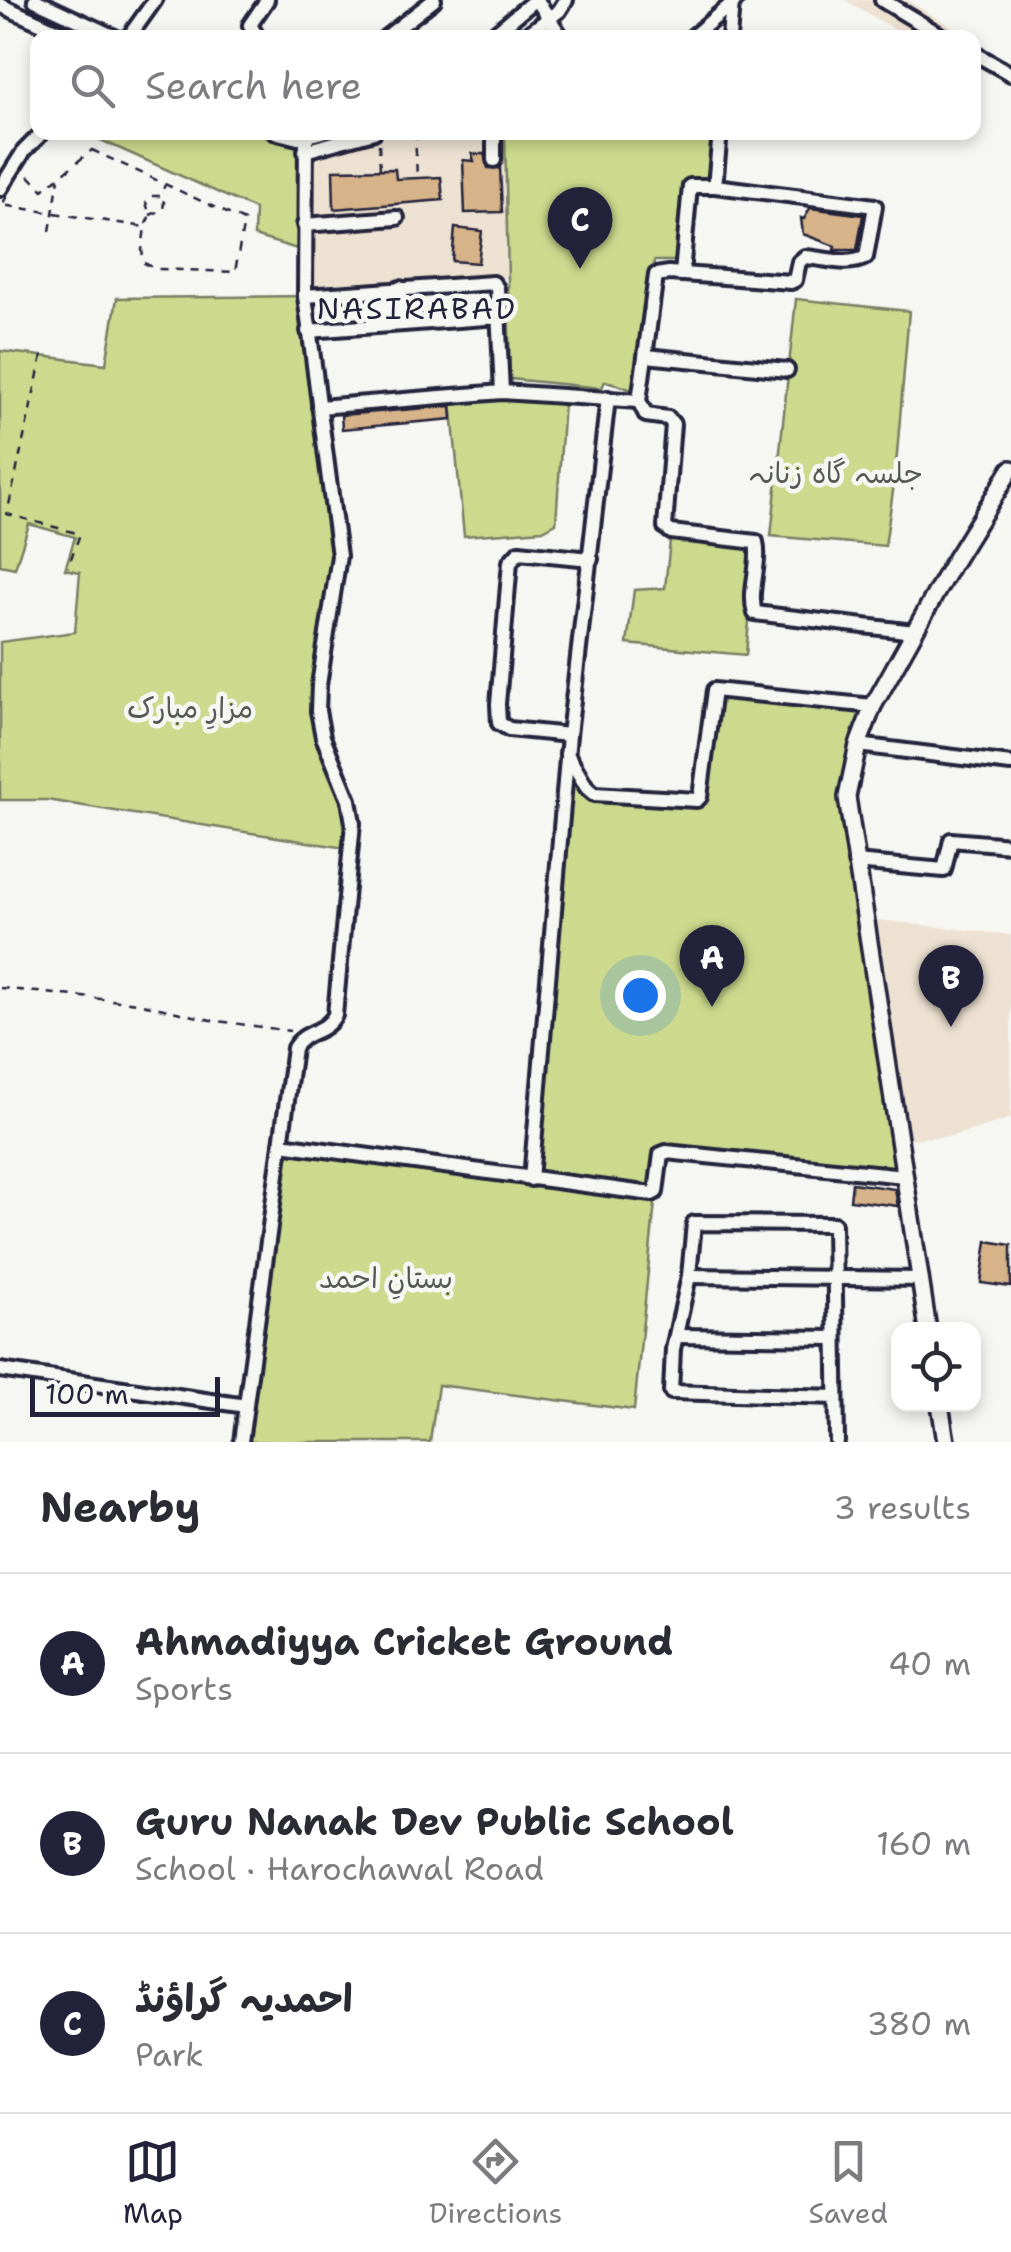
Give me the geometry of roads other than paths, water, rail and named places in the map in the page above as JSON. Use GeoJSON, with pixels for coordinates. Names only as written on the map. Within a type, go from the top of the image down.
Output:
{"type":"FeatureCollection","features":[{"type":"Feature","properties":{"kind":"main road"},"geometry":{"type":"LineString","coordinates":[[927,1322],[847,798],[858,745],[873,706],[1011,468]]}},
{"type":"Feature","properties":{"kind":"main road"},"geometry":{"type":"LineString","coordinates":[[941,1412],[946,1442]]}},
{"type":"Feature","properties":{"kind":"street"},"geometry":{"type":"LineString","coordinates":[[34,0],[99,30]]}},
{"type":"Feature","properties":{"kind":"street"},"geometry":{"type":"LineString","coordinates":[[134,30],[155,0]]}},
{"type":"Feature","properties":{"kind":"street"},"geometry":{"type":"LineString","coordinates":[[395,30],[434,0]]}},
{"type":"Feature","properties":{"kind":"street"},"geometry":{"type":"LineString","coordinates":[[498,30],[536,0],[557,30]]}},
{"type":"Feature","properties":{"kind":"street"},"geometry":{"type":"LineString","coordinates":[[533,30],[566,0]]}},
{"type":"Feature","properties":{"kind":"street"},"geometry":{"type":"LineString","coordinates":[[882,0],[933,30]]}},
{"type":"Feature","properties":{"kind":"street"},"geometry":{"type":"LineString","coordinates":[[253,30],[250,25],[264,1]]}},
{"type":"Feature","properties":{"kind":"street"},"geometry":{"type":"LineString","coordinates":[[701,30],[734,2]]}},
{"type":"Feature","properties":{"kind":"street"},"geometry":{"type":"LineString","coordinates":[[730,30],[734,2]]}},
{"type":"Feature","properties":{"kind":"street"},"geometry":{"type":"LineString","coordinates":[[0,5],[55,30]]}},
{"type":"Feature","properties":{"kind":"street"},"geometry":{"type":"LineString","coordinates":[[981,57],[1011,74]]}},
{"type":"Feature","properties":{"kind":"street"},"geometry":{"type":"LineString","coordinates":[[0,189],[36,140]]}},
{"type":"Feature","properties":{"kind":"street"},"geometry":{"type":"LineString","coordinates":[[241,1442],[294,1048],[304,1036],[325,1028],[335,1015],[353,823],[353,812],[323,737],[318,712],[340,556],[305,296],[306,140]]}},
{"type":"Feature","properties":{"kind":"street"},"geometry":{"type":"LineString","coordinates":[[494,140],[494,160]]}},
{"type":"Feature","properties":{"kind":"street"},"geometry":{"type":"LineString","coordinates":[[716,186],[719,140]]}},
{"type":"Feature","properties":{"kind":"street"},"geometry":{"type":"LineString","coordinates":[[682,274],[690,186],[875,206],[866,258],[847,262],[805,257],[798,262],[795,280],[778,282],[662,273],[654,279],[639,401],[646,415],[668,418],[673,424],[664,527],[672,532],[756,542],[752,604],[755,613],[914,632]]}},
{"type":"Feature","properties":{"kind":"street"},"geometry":{"type":"LineString","coordinates":[[304,224],[397,218]]}},
{"type":"Feature","properties":{"kind":"street"},"geometry":{"type":"LineString","coordinates":[[305,296],[493,283],[499,317],[502,392]]}},
{"type":"Feature","properties":{"kind":"street"},"geometry":{"type":"LineString","coordinates":[[400,288],[403,324]]}},
{"type":"Feature","properties":{"kind":"street"},"geometry":{"type":"LineString","coordinates":[[308,331],[499,317]]}},
{"type":"Feature","properties":{"kind":"street"},"geometry":{"type":"LineString","coordinates":[[646,356],[788,370]]}},
{"type":"Feature","properties":{"kind":"street"},"geometry":{"type":"LineString","coordinates":[[319,408],[502,392],[639,401]]}},
{"type":"Feature","properties":{"kind":"street"},"geometry":{"type":"LineString","coordinates":[[531,1178],[567,754],[608,398]]}},
{"type":"Feature","properties":{"kind":"street"},"geometry":{"type":"LineString","coordinates":[[569,734],[509,729],[499,723],[510,562],[519,552],[590,559]]}},
{"type":"Feature","properties":{"kind":"street"},"geometry":{"type":"LineString","coordinates":[[567,754],[590,792],[697,800],[715,689],[873,706]]}},
{"type":"Feature","properties":{"kind":"street"},"geometry":{"type":"LineString","coordinates":[[858,745],[1011,764]]}},
{"type":"Feature","properties":{"kind":"street"},"geometry":{"type":"LineString","coordinates":[[855,862],[944,870],[951,840],[1011,845]]}},
{"type":"Feature","properties":{"kind":"street"},"geometry":{"type":"LineString","coordinates":[[281,1144],[652,1194],[656,1192],[660,1154],[666,1152],[904,1176]]}},
{"type":"Feature","properties":{"kind":"street"},"geometry":{"type":"LineString","coordinates":[[836,1397],[674,1394],[670,1387],[673,1349],[689,1276],[691,1226],[697,1222],[829,1222],[835,1226],[837,1442]]}},
{"type":"Feature","properties":{"kind":"street"},"geometry":{"type":"LineString","coordinates":[[689,1276],[920,1279]]}},
{"type":"Feature","properties":{"kind":"street"},"geometry":{"type":"LineString","coordinates":[[678,1336],[835,1338]]}},
{"type":"Feature","properties":{"kind":"street"},"geometry":{"type":"LineString","coordinates":[[0,1370],[246,1406]]}},
{"type":"Feature","properties":{"kind":"waterway"},"geometry":{"type":"LineString","coordinates":[[6,0],[76,30]]}},
{"type":"Feature","properties":{"kind":"waterway"},"geometry":{"type":"LineString","coordinates":[[521,30],[530,24]]}},
{"type":"Feature","properties":{"kind":"place","name":"احمدیہ گراؤنڈ"},"geometry":{"type":"Point","coordinates":[580,269]}},
{"type":"Feature","properties":{"kind":"place","name":"Ahmadiyya Cricket Ground"},"geometry":{"type":"Point","coordinates":[712,1007]}},
{"type":"Feature","properties":{"kind":"place","name":"Guru Nanak Dev Public School"},"geometry":{"type":"Point","coordinates":[951,1027]}},
{"type":"Feature","properties":{"kind":"district","name":"NASIRABAD"},"geometry":{"type":"Point","coordinates":[417,309]}},
{"type":"Feature","properties":{"kind":"park label","name":"جلسہ گاہ زنانہ"},"geometry":{"type":"Point","coordinates":[836,473]}},
{"type":"Feature","properties":{"kind":"park label","name":"مزارِ مبارک"},"geometry":{"type":"Point","coordinates":[190,708]}},
{"type":"Feature","properties":{"kind":"park label","name":"بستانِ احمد"},"geometry":{"type":"Point","coordinates":[386,1278]}}]}
